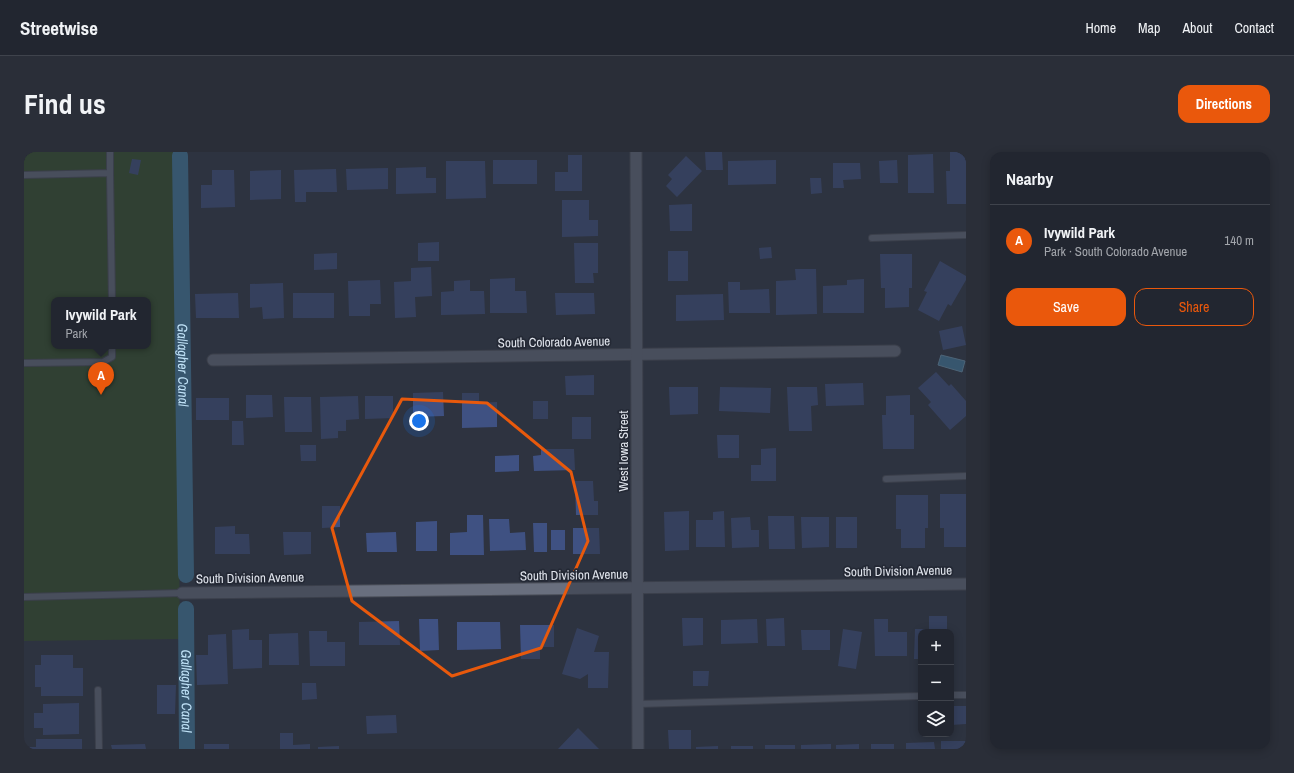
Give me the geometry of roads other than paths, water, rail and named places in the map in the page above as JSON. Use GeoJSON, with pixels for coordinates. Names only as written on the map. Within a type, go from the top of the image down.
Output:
{"type":"FeatureCollection","features":[{"type":"Feature","properties":{"kind":"street","name":"West Iowa Street"},"geometry":{"type":"LineString","coordinates":[[636,152],[638,749]]}},
{"type":"Feature","properties":{"kind":"street","name":"South Colorado Avenue"},"geometry":{"type":"LineString","coordinates":[[213,360],[895,351]]}},
{"type":"Feature","properties":{"kind":"street","name":"South Division Avenue"},"geometry":{"type":"LineString","coordinates":[[182,593],[966,584]]}},
{"type":"Feature","properties":{"kind":"lane"},"geometry":{"type":"LineString","coordinates":[[110,152],[112,297]]}},
{"type":"Feature","properties":{"kind":"lane"},"geometry":{"type":"LineString","coordinates":[[24,175],[110,173]]}},
{"type":"Feature","properties":{"kind":"lane"},"geometry":{"type":"LineString","coordinates":[[872,238],[966,235]]}},
{"type":"Feature","properties":{"kind":"lane"},"geometry":{"type":"LineString","coordinates":[[24,363],[103,362],[112,357],[112,349]]}},
{"type":"Feature","properties":{"kind":"lane"},"geometry":{"type":"LineString","coordinates":[[886,480],[966,476]]}},
{"type":"Feature","properties":{"kind":"lane"},"geometry":{"type":"LineString","coordinates":[[24,596],[182,593]]}},
{"type":"Feature","properties":{"kind":"lane"},"geometry":{"type":"LineString","coordinates":[[98,690],[99,749]]}},
{"type":"Feature","properties":{"kind":"lane"},"geometry":{"type":"LineString","coordinates":[[954,696],[966,695]]}},
{"type":"Feature","properties":{"kind":"lane"},"geometry":{"type":"LineString","coordinates":[[638,704],[918,696]]}},
{"type":"Feature","properties":{"kind":"water"},"geometry":{"type":"Polygon","coordinates":[[[941,355],[965,361],[962,372],[938,365],[941,355]]]}},
{"type":"Feature","properties":{"kind":"waterway","name":"Gallagher Canal"},"geometry":{"type":"LineString","coordinates":[[180,156],[186,575]]}},
{"type":"Feature","properties":{"kind":"waterway","name":"Gallagher Canal"},"geometry":{"type":"LineString","coordinates":[[186,609],[187,749]]}},
{"type":"Feature","properties":{"kind":"place","name":"Ivywild Park"},"geometry":{"type":"Point","coordinates":[101,395]}}]}
